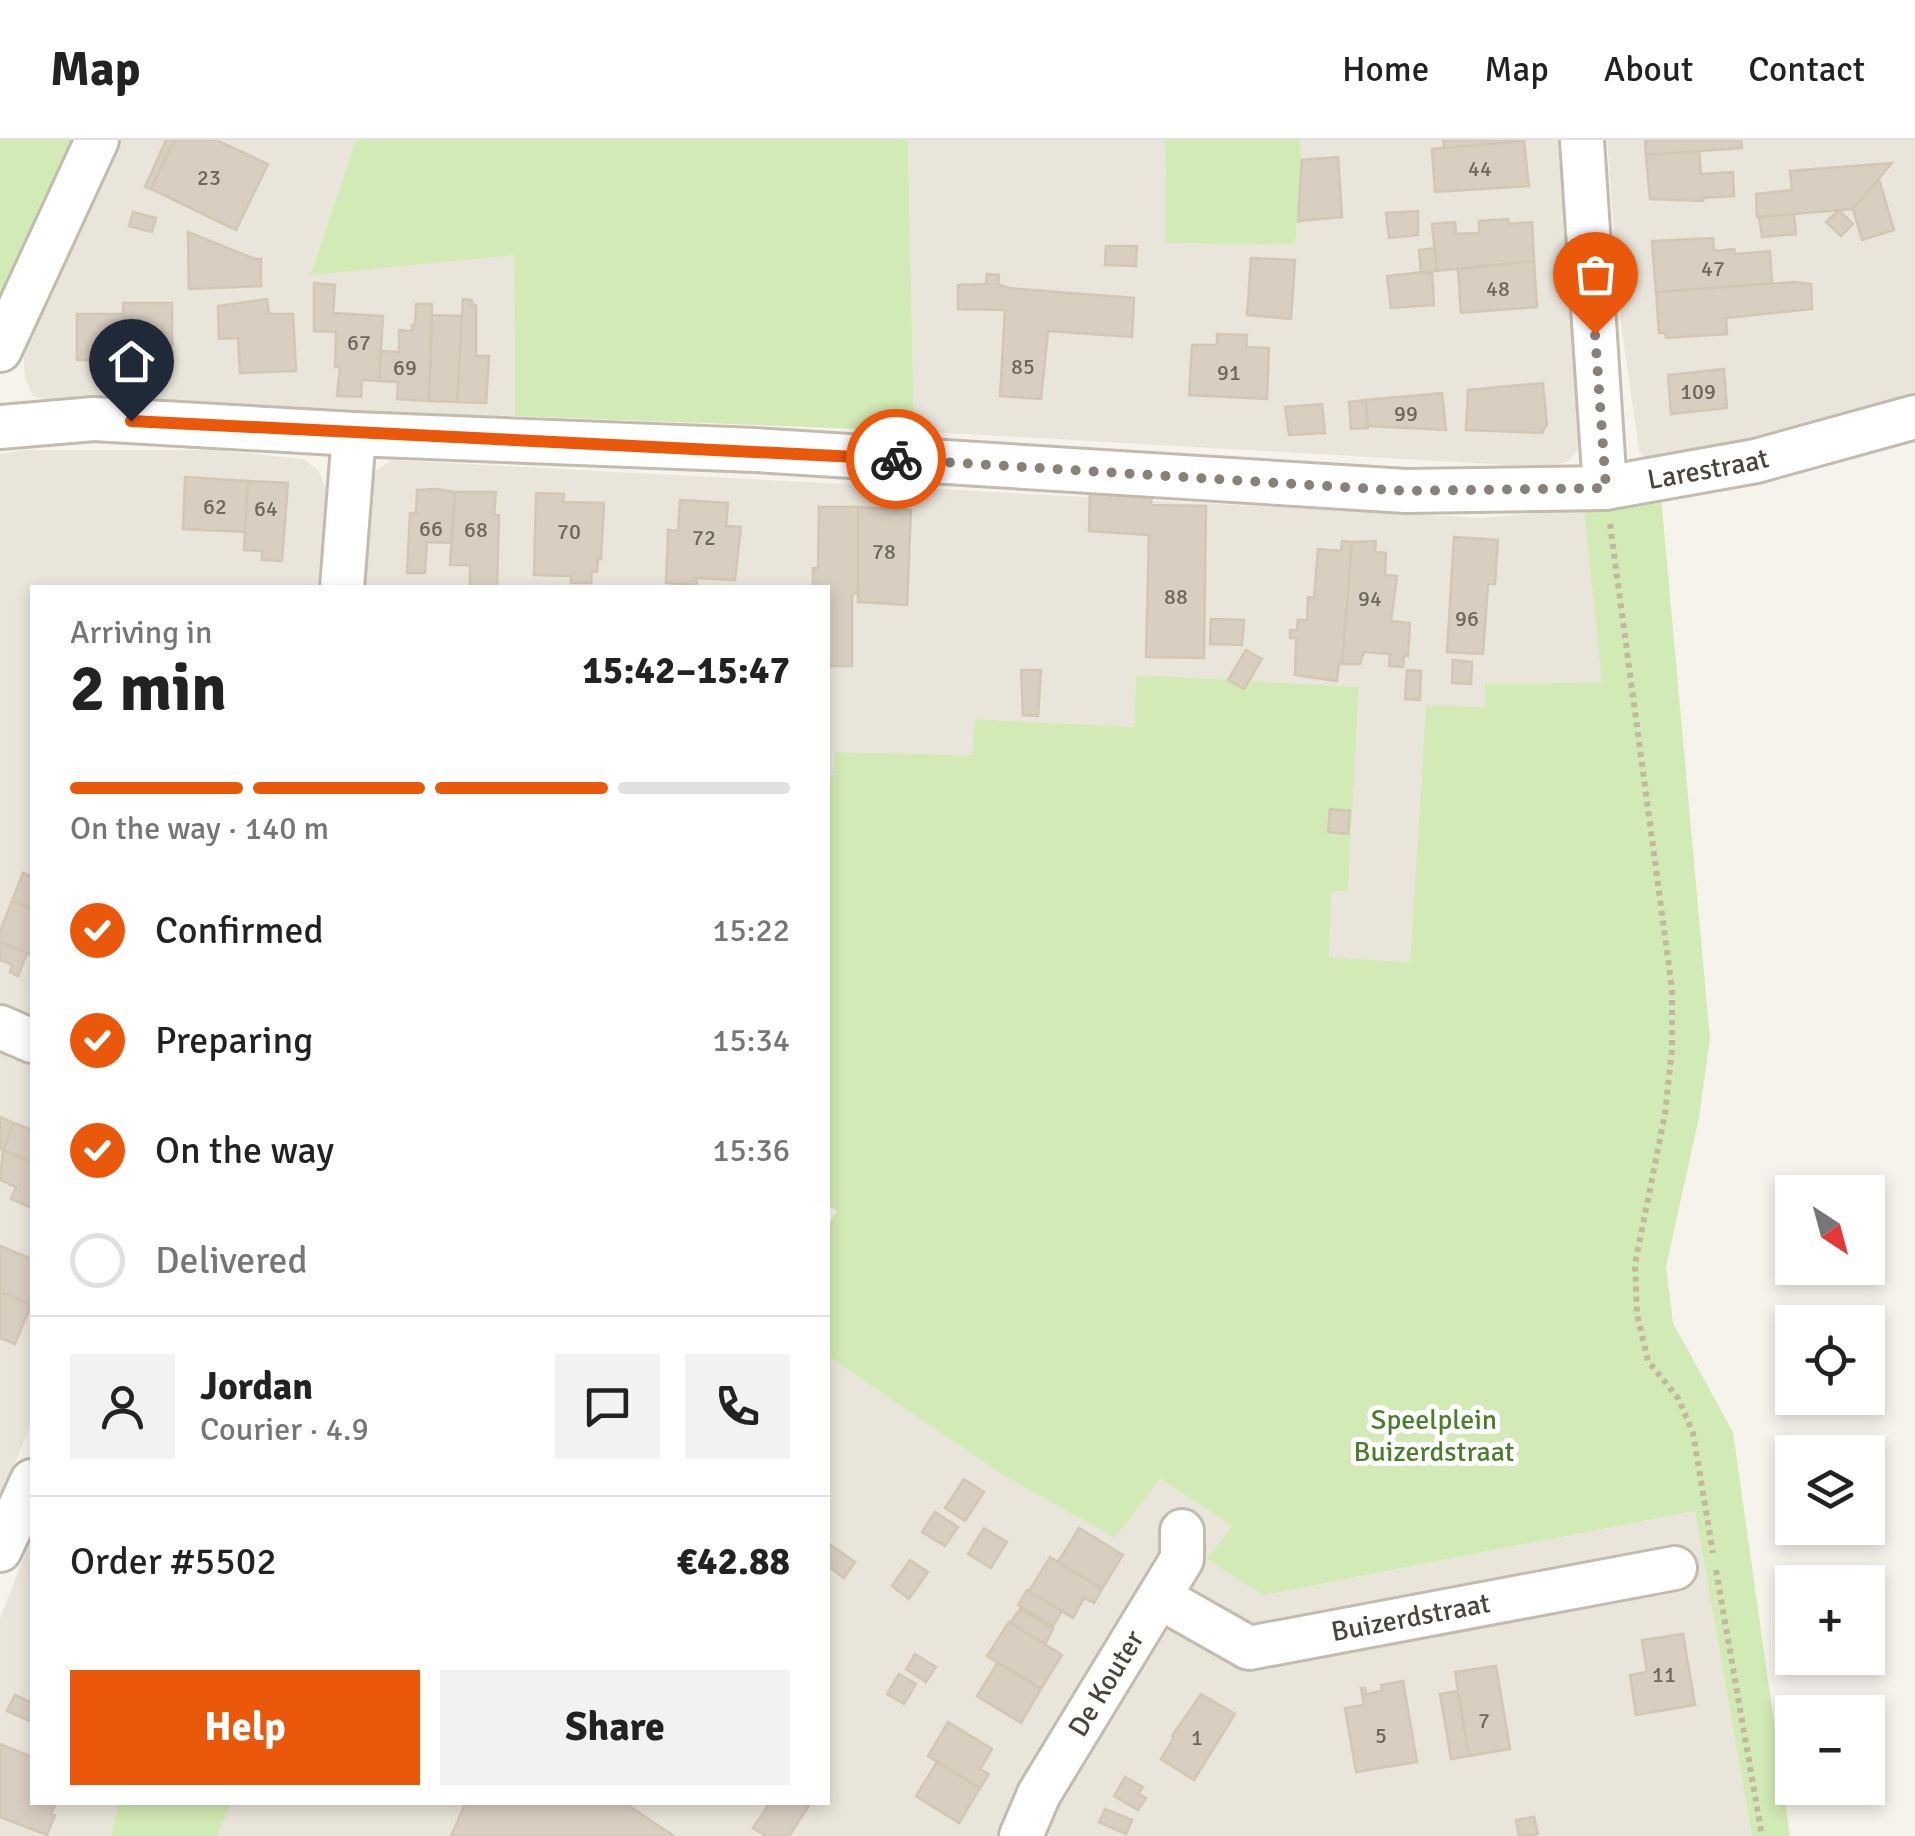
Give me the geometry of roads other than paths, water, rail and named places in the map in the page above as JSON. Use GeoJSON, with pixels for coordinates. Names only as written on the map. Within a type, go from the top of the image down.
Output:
{"type":"FeatureCollection","features":[{"type":"Feature","properties":{"kind":"street"},"geometry":{"type":"LineString","coordinates":[[0,350],[98,140]]}},
{"type":"Feature","properties":{"kind":"street"},"geometry":{"type":"LineString","coordinates":[[1582,140],[1606,488]]}},
{"type":"Feature","properties":{"kind":"street","name":"Larestraat"},"geometry":{"type":"LineString","coordinates":[[0,426],[94,419],[756,450],[1406,491],[1606,488],[1756,461],[1915,416]]}},
{"type":"Feature","properties":{"kind":"street"},"geometry":{"type":"LineString","coordinates":[[342,585],[354,434]]}},
{"type":"Feature","properties":{"kind":"street"},"geometry":{"type":"LineString","coordinates":[[0,1027],[30,1040]]}},
{"type":"Feature","properties":{"kind":"street"},"geometry":{"type":"LineString","coordinates":[[0,1550],[30,1485]]}},
{"type":"Feature","properties":{"kind":"street","name":"De Kouter"},"geometry":{"type":"LineString","coordinates":[[1021,1836],[1039,1794],[1182,1558],[1182,1531]]}},
{"type":"Feature","properties":{"kind":"street","name":"Buizerdstraat"},"geometry":{"type":"LineString","coordinates":[[1159,1597],[1248,1648],[1675,1568]]}},
{"type":"Feature","properties":{"kind":"park label","name":"Speelplein Buizerdstraat"},"geometry":{"type":"Point","coordinates":[1434,1436]}}]}
